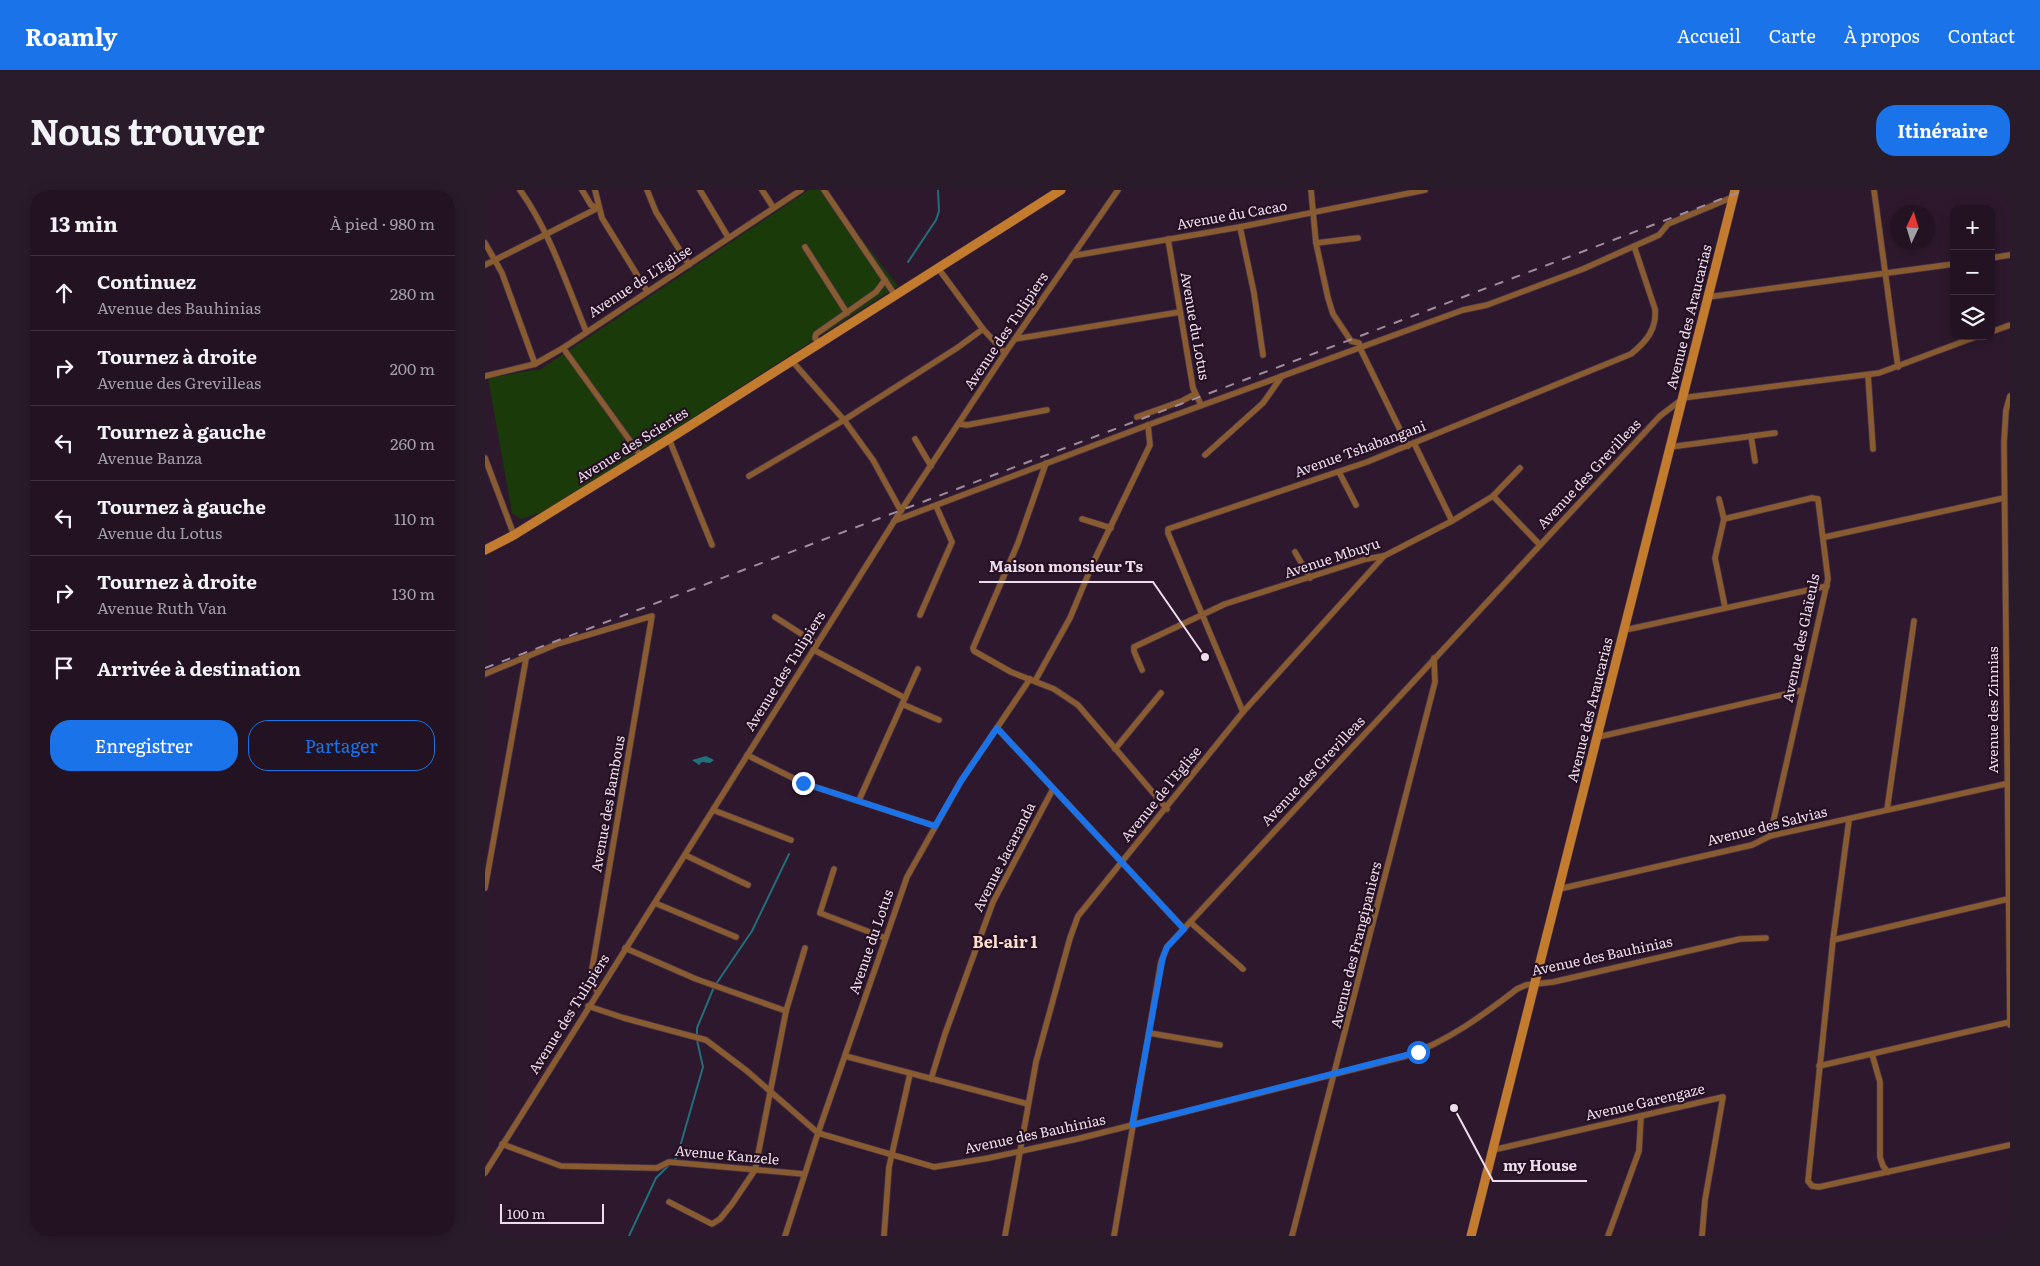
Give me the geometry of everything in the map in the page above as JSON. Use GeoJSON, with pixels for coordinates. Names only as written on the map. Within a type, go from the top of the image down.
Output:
{"type":"FeatureCollection","features":[{"type":"Feature","properties":{"kind":"street"},"geometry":{"type":"LineString","coordinates":[[520,190],[535,212],[546,235],[586,331]]}},
{"type":"Feature","properties":{"kind":"street"},"geometry":{"type":"LineString","coordinates":[[582,190],[591,204],[598,208]]}},
{"type":"Feature","properties":{"kind":"street"},"geometry":{"type":"LineString","coordinates":[[595,190],[598,208],[647,291]]}},
{"type":"Feature","properties":{"kind":"street"},"geometry":{"type":"LineString","coordinates":[[647,190],[656,212],[689,264]]}},
{"type":"Feature","properties":{"kind":"street"},"geometry":{"type":"LineString","coordinates":[[700,190],[728,237]]}},
{"type":"Feature","properties":{"kind":"street"},"geometry":{"type":"LineString","coordinates":[[762,190],[773,208]]}},
{"type":"Feature","properties":{"kind":"street","name":"Avenue de L'Eglise"},"geometry":{"type":"LineString","coordinates":[[485,376],[535,364],[563,348],[801,190]]}},
{"type":"Feature","properties":{"kind":"street"},"geometry":{"type":"LineString","coordinates":[[824,190],[895,295]]}},
{"type":"Feature","properties":{"kind":"street","name":"Avenue des Scieries"},"geometry":{"type":"LineString","coordinates":[[485,550],[514,535],[669,439],[1061,190]]}},
{"type":"Feature","properties":{"kind":"street","name":"Avenue des Tulipiers"},"geometry":{"type":"LineString","coordinates":[[485,1173],[894,521],[1005,353],[1118,190]]}},
{"type":"Feature","properties":{"kind":"street"},"geometry":{"type":"LineString","coordinates":[[1311,190],[1316,243],[1329,306],[1351,341],[1359,343],[1408,446]]}},
{"type":"Feature","properties":{"kind":"street","name":"Avenue du Cacao"},"geometry":{"type":"LineString","coordinates":[[1072,256],[1240,227],[1425,190]]}},
{"type":"Feature","properties":{"kind":"street"},"geometry":{"type":"LineString","coordinates":[[1874,190],[1898,367]]}},
{"type":"Feature","properties":{"kind":"street"},"geometry":{"type":"LineString","coordinates":[[894,521],[1201,405],[1463,310],[1487,306],[1583,269],[1663,233],[1667,224],[1734,194]]}},
{"type":"Feature","properties":{"kind":"street","name":"Avenue des Araucarias"},"geometry":{"type":"LineString","coordinates":[[1471,1236],[1734,194]]}},
{"type":"Feature","properties":{"kind":"street"},"geometry":{"type":"LineString","coordinates":[[485,265],[598,208]]}},
{"type":"Feature","properties":{"kind":"street"},"geometry":{"type":"LineString","coordinates":[[1240,227],[1254,293],[1263,355]]}},
{"type":"Feature","properties":{"kind":"street"},"geometry":{"type":"LineString","coordinates":[[1316,243],[1358,238]]}},
{"type":"Feature","properties":{"kind":"street","name":"Avenue du Lotus"},"geometry":{"type":"LineString","coordinates":[[1168,240],[1195,394],[1201,405]]}},
{"type":"Feature","properties":{"kind":"street"},"geometry":{"type":"LineString","coordinates":[[485,243],[495,259],[511,295],[535,364]]}},
{"type":"Feature","properties":{"kind":"street","name":"Avenue Tshabangani"},"geometry":{"type":"LineString","coordinates":[[1243,712],[1200,614],[1167,533],[1168,529],[1339,472],[1408,446],[1618,360],[1642,344],[1654,326],[1655,314],[1634,246]]}},
{"type":"Feature","properties":{"kind":"street"},"geometry":{"type":"LineString","coordinates":[[805,247],[847,313]]}},
{"type":"Feature","properties":{"kind":"street"},"geometry":{"type":"LineString","coordinates":[[1995,257],[2010,255]]}},
{"type":"Feature","properties":{"kind":"street"},"geometry":{"type":"LineString","coordinates":[[1708,296],[1886,275],[1950,265]]}},
{"type":"Feature","properties":{"kind":"street"},"geometry":{"type":"LineString","coordinates":[[938,268],[983,328],[1005,353]]}},
{"type":"Feature","properties":{"kind":"street"},"geometry":{"type":"LineString","coordinates":[[819,344],[815,338],[817,334],[876,292],[885,280]]}},
{"type":"Feature","properties":{"kind":"street"},"geometry":{"type":"LineString","coordinates":[[1015,339],[1180,312]]}},
{"type":"Feature","properties":{"kind":"street"},"geometry":{"type":"LineString","coordinates":[[1995,331],[2010,325]]}},
{"type":"Feature","properties":{"kind":"street"},"geometry":{"type":"LineString","coordinates":[[749,476],[845,420],[957,348],[983,328]]}},
{"type":"Feature","properties":{"kind":"street"},"geometry":{"type":"LineString","coordinates":[[1682,399],[1868,375],[1898,367],[1968,340]]}},
{"type":"Feature","properties":{"kind":"street"},"geometry":{"type":"LineString","coordinates":[[563,348],[641,456]]}},
{"type":"Feature","properties":{"kind":"street"},"geometry":{"type":"LineString","coordinates":[[792,361],[845,420],[873,460],[901,511]]}},
{"type":"Feature","properties":{"kind":"street"},"geometry":{"type":"LineString","coordinates":[[1868,375],[1873,449]]}},
{"type":"Feature","properties":{"kind":"street"},"geometry":{"type":"LineString","coordinates":[[1205,455],[1263,403],[1282,376]]}},
{"type":"Feature","properties":{"kind":"street"},"geometry":{"type":"LineString","coordinates":[[1137,417],[1182,401],[1195,394]]}},
{"type":"Feature","properties":{"kind":"street","name":"Avenue des Zinnias"},"geometry":{"type":"LineString","coordinates":[[2010,396],[2006,410],[2007,448],[2004,498],[2008,671],[2010,1024]]}},
{"type":"Feature","properties":{"kind":"street","name":"Avenue des Grevilleas"},"geometry":{"type":"LineString","coordinates":[[1114,1236],[1132,1125],[1163,957],[1167,947],[1660,416],[1682,399]]}},
{"type":"Feature","properties":{"kind":"street"},"geometry":{"type":"LineString","coordinates":[[959,424],[967,425],[1047,410]]}},
{"type":"Feature","properties":{"kind":"street","name":"Avenue du Lotus"},"geometry":{"type":"LineString","coordinates":[[785,1236],[818,1133],[907,877],[961,781],[1033,680],[1070,618],[1093,563],[1150,445],[1148,425]]}},
{"type":"Feature","properties":{"kind":"street"},"geometry":{"type":"LineString","coordinates":[[1670,447],[1775,433]]}},
{"type":"Feature","properties":{"kind":"street"},"geometry":{"type":"LineString","coordinates":[[1751,436],[1755,461]]}},
{"type":"Feature","properties":{"kind":"street"},"geometry":{"type":"LineString","coordinates":[[669,439],[712,545]]}},
{"type":"Feature","properties":{"kind":"street"},"geometry":{"type":"LineString","coordinates":[[915,439],[931,466]]}},
{"type":"Feature","properties":{"kind":"street"},"geometry":{"type":"LineString","coordinates":[[1414,443],[1451,521]]}},
{"type":"Feature","properties":{"kind":"street"},"geometry":{"type":"LineString","coordinates":[[485,458],[514,535]]}},
{"type":"Feature","properties":{"kind":"street"},"geometry":{"type":"LineString","coordinates":[[1047,463],[1018,543],[976,639],[974,651],[1011,672],[1054,689],[1078,705],[1167,809]]}},
{"type":"Feature","properties":{"kind":"street","name":"Avenue Mbuyu"},"geometry":{"type":"LineString","coordinates":[[1142,670],[1134,651],[1135,647],[1200,614],[1225,604],[1366,558],[1384,556],[1451,521],[1493,496],[1520,468]]}},
{"type":"Feature","properties":{"kind":"street"},"geometry":{"type":"LineString","coordinates":[[1339,472],[1356,505]]}},
{"type":"Feature","properties":{"kind":"street"},"geometry":{"type":"LineString","coordinates":[[1493,496],[1540,545]]}},
{"type":"Feature","properties":{"kind":"street","name":"Avenue des Glaïeuls"},"geometry":{"type":"LineString","coordinates":[[1723,519],[1817,498],[1820,503],[1825,537],[1828,573],[1827,586],[1770,836]]}},
{"type":"Feature","properties":{"kind":"street"},"geometry":{"type":"LineString","coordinates":[[1825,537],[2004,498]]}},
{"type":"Feature","properties":{"kind":"street"},"geometry":{"type":"LineString","coordinates":[[1719,499],[1723,519],[1715,558],[1725,607]]}},
{"type":"Feature","properties":{"kind":"street"},"geometry":{"type":"LineString","coordinates":[[920,614],[952,542],[936,506]]}},
{"type":"Feature","properties":{"kind":"street"},"geometry":{"type":"LineString","coordinates":[[1082,518],[1111,528]]}},
{"type":"Feature","properties":{"kind":"street"},"geometry":{"type":"LineString","coordinates":[[1295,552],[1309,578]]}},
{"type":"Feature","properties":{"kind":"street","name":"Avenue de l'Eglise"},"geometry":{"type":"LineString","coordinates":[[1005,1236],[1028,1104],[1047,1020],[1075,922],[1083,909],[1167,809],[1243,712],[1384,556]]}},
{"type":"Feature","properties":{"kind":"street"},"geometry":{"type":"LineString","coordinates":[[1625,630],[1827,586]]}},
{"type":"Feature","properties":{"kind":"street","name":"Avenue des Bambous"},"geometry":{"type":"LineString","coordinates":[[526,659],[557,644],[649,615],[652,616],[653,620],[592,969],[597,992]]}},
{"type":"Feature","properties":{"kind":"street"},"geometry":{"type":"LineString","coordinates":[[775,617],[817,644]]}},
{"type":"Feature","properties":{"kind":"street"},"geometry":{"type":"LineString","coordinates":[[1887,810],[1913,621]]}},
{"type":"Feature","properties":{"kind":"street"},"geometry":{"type":"LineString","coordinates":[[814,650],[939,720]]}},
{"type":"Feature","properties":{"kind":"street","name":"Avenue des Frangipaniers"},"geometry":{"type":"LineString","coordinates":[[1292,1236],[1336,1073],[1435,682],[1435,658]]}},
{"type":"Feature","properties":{"kind":"street"},"geometry":{"type":"LineString","coordinates":[[485,674],[526,659]]}},
{"type":"Feature","properties":{"kind":"street"},"geometry":{"type":"LineString","coordinates":[[485,888],[526,659]]}},
{"type":"Feature","properties":{"kind":"street"},"geometry":{"type":"LineString","coordinates":[[859,800],[918,670]]}},
{"type":"Feature","properties":{"kind":"street"},"geometry":{"type":"LineString","coordinates":[[1598,736],[1803,690]]}},
{"type":"Feature","properties":{"kind":"street"},"geometry":{"type":"LineString","coordinates":[[1115,749],[1161,693]]}},
{"type":"Feature","properties":{"kind":"street"},"geometry":{"type":"LineString","coordinates":[[997,728],[1184,929]]}},
{"type":"Feature","properties":{"kind":"street"},"geometry":{"type":"LineString","coordinates":[[747,756],[798,781],[935,826]]}},
{"type":"Feature","properties":{"kind":"street","name":"Avenue des Salvias"},"geometry":{"type":"LineString","coordinates":[[1559,889],[1752,844],[1770,836],[2008,784]]}},
{"type":"Feature","properties":{"kind":"street","name":"Avenue Jacaranda"},"geometry":{"type":"LineString","coordinates":[[931,1079],[945,1034],[993,902],[1053,789]]}},
{"type":"Feature","properties":{"kind":"street"},"geometry":{"type":"LineString","coordinates":[[713,810],[791,840]]}},
{"type":"Feature","properties":{"kind":"street"},"geometry":{"type":"LineString","coordinates":[[1849,820],[1819,1066],[1808,1178],[1810,1185],[1819,1187],[2010,1145]]}},
{"type":"Feature","properties":{"kind":"street"},"geometry":{"type":"LineString","coordinates":[[685,855],[748,885]]}},
{"type":"Feature","properties":{"kind":"street"},"geometry":{"type":"LineString","coordinates":[[834,869],[820,914],[885,938]]}},
{"type":"Feature","properties":{"kind":"street"},"geometry":{"type":"LineString","coordinates":[[1833,940],[2008,899]]}},
{"type":"Feature","properties":{"kind":"street"},"geometry":{"type":"LineString","coordinates":[[655,904],[736,938]]}},
{"type":"Feature","properties":{"kind":"street"},"geometry":{"type":"LineString","coordinates":[[1190,922],[1243,969]]}},
{"type":"Feature","properties":{"kind":"street","name":"Avenue des Bauhinias"},"geometry":{"type":"LineString","coordinates":[[588,1006],[624,1018],[699,1037],[727,1054],[771,1090],[818,1133],[939,1167],[1021,1152],[1390,1060],[1432,1046],[1459,1031],[1517,989],[1535,984],[1740,939],[1767,938]]}},
{"type":"Feature","properties":{"kind":"street"},"geometry":{"type":"LineString","coordinates":[[625,948],[714,986],[787,1011]]}},
{"type":"Feature","properties":{"kind":"street"},"geometry":{"type":"LineString","coordinates":[[669,1202],[712,1224],[720,1219],[732,1204],[755,1170],[787,1011],[805,948]]}},
{"type":"Feature","properties":{"kind":"street"},"geometry":{"type":"LineString","coordinates":[[1819,1066],[2010,1024]]}},
{"type":"Feature","properties":{"kind":"street"},"geometry":{"type":"LineString","coordinates":[[1149,1033],[1220,1045]]}},
{"type":"Feature","properties":{"kind":"street"},"geometry":{"type":"LineString","coordinates":[[1872,1054],[1880,1082],[1880,1157],[1883,1166],[1888,1172]]}},
{"type":"Feature","properties":{"kind":"street"},"geometry":{"type":"LineString","coordinates":[[845,1056],[1028,1104]]}},
{"type":"Feature","properties":{"kind":"street"},"geometry":{"type":"LineString","coordinates":[[884,1236],[891,1155],[910,1074]]}},
{"type":"Feature","properties":{"kind":"street","name":"Avenue Garengaze"},"geometry":{"type":"LineString","coordinates":[[1493,1150],[1720,1097],[1724,1098],[1705,1200],[1702,1236]]}},
{"type":"Feature","properties":{"kind":"street"},"geometry":{"type":"LineString","coordinates":[[1608,1236],[1639,1151],[1641,1116]]}},
{"type":"Feature","properties":{"kind":"street","name":"Avenue Kanzele"},"geometry":{"type":"LineString","coordinates":[[503,1144],[544,1161],[568,1167],[657,1168],[671,1162],[805,1174]]}},
{"type":"Feature","properties":{"kind":"green space"},"geometry":{"type":"Polygon","coordinates":[[[809,190],[824,190],[898,286],[549,510],[521,519],[512,513],[488,378],[541,369],[809,190]]]}},
{"type":"Feature","properties":{"kind":"water"},"geometry":{"type":"Polygon","coordinates":[[[706,756],[714,760],[710,763],[702,762],[699,765],[692,760],[706,756]]]}},
{"type":"Feature","properties":{"kind":"waterway"},"geometry":{"type":"LineString","coordinates":[[908,262],[936,220],[939,211],[938,190]]}},
{"type":"Feature","properties":{"kind":"waterway"},"geometry":{"type":"LineString","coordinates":[[697,1035],[697,1028],[714,987],[752,931],[789,854]]}},
{"type":"Feature","properties":{"kind":"waterway"},"geometry":{"type":"LineString","coordinates":[[629,1236],[656,1178],[677,1157],[703,1067],[697,1040]]}},
{"type":"Feature","properties":{"kind":"railway"},"geometry":{"type":"LineString","coordinates":[[485,668],[1745,190]]}},
{"type":"Feature","properties":{"kind":"place","name":"Maison monsieur Ts"},"geometry":{"type":"Point","coordinates":[1205,657]}},
{"type":"Feature","properties":{"kind":"place","name":"my House"},"geometry":{"type":"Point","coordinates":[1454,1108]}},
{"type":"Feature","properties":{"kind":"district","name":"Bel-air 1"},"geometry":{"type":"Point","coordinates":[1005,942]}},
{"type":"Feature","properties":{"kind":"route"},"geometry":{"type":"LineString","coordinates":[[803,783],[935,826],[961,781],[997,728],[1184,929],[1167,947],[1161,962],[1132,1125],[1418,1052]]}}]}
